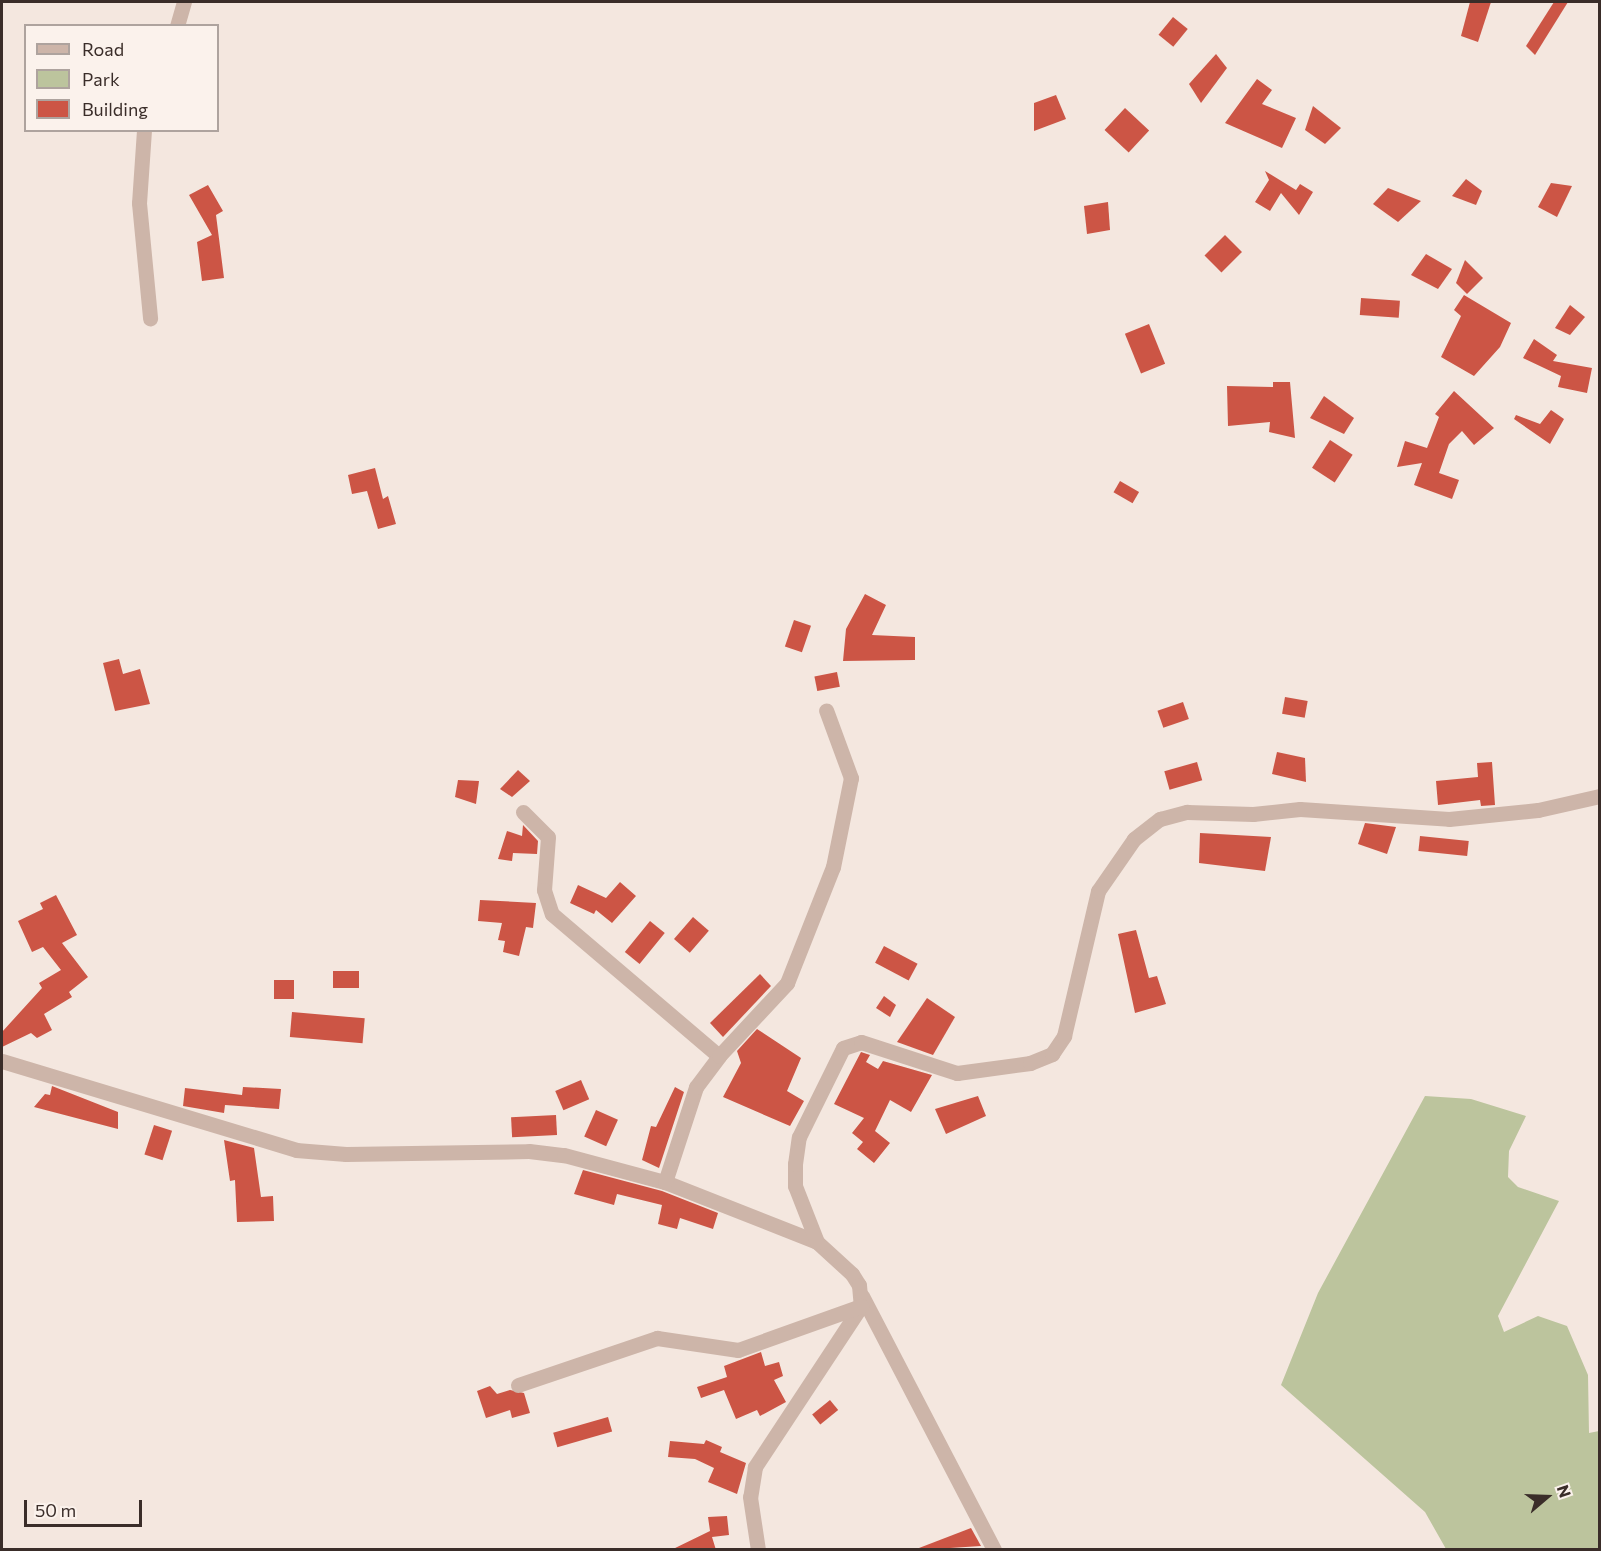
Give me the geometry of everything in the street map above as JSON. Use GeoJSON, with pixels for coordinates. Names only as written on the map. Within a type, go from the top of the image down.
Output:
{"type":"FeatureCollection","features":[{"type":"Feature","properties":{"kind":"street"},"geometry":{"type":"LineString","coordinates":[[178,24],[184,2]]}},
{"type":"Feature","properties":{"kind":"street"},"geometry":{"type":"LineString","coordinates":[[144,132],[139,203],[150,318]]}},
{"type":"Feature","properties":{"kind":"street"},"geometry":{"type":"LineString","coordinates":[[665,1182],[687,1108],[719,1056],[787,983],[833,867],[850,778],[826,711]]}},
{"type":"Feature","properties":{"kind":"street"},"geometry":{"type":"LineString","coordinates":[[817,1242],[795,1186],[795,1164],[799,1137],[843,1048],[861,1042],[957,1073],[1030,1063],[1052,1054],[1064,1036],[1098,891],[1134,839],[1160,819],[1187,812],[1253,814],[1300,808],[1449,819],[1538,810],[1599,796]]}},
{"type":"Feature","properties":{"kind":"street"},"geometry":{"type":"LineString","coordinates":[[523,812],[548,837],[544,890],[552,914],[719,1056]]}},
{"type":"Feature","properties":{"kind":"street"},"geometry":{"type":"LineString","coordinates":[[2,1061],[296,1150],[346,1154],[546,1152],[665,1182],[817,1242],[852,1274],[861,1301],[994,1550]]}},
{"type":"Feature","properties":{"kind":"street"},"geometry":{"type":"LineString","coordinates":[[518,1385],[657,1338],[738,1350],[861,1301]]}},
{"type":"Feature","properties":{"kind":"street"},"geometry":{"type":"LineString","coordinates":[[758,1550],[750,1497],[755,1467],[861,1301]]}},
{"type":"Feature","properties":{"kind":"green space"},"geometry":{"type":"Polygon","coordinates":[[[1425,1096],[1471,1099],[1526,1116],[1509,1151],[1508,1177],[1518,1187],[1559,1201],[1498,1316],[1504,1332],[1538,1316],[1567,1326],[1588,1375],[1589,1433],[1599,1431],[1599,1549],[1446,1549],[1425,1512],[1281,1385],[1318,1293],[1425,1096]]]}},
{"type":"Feature","properties":{"kind":"building"},"geometry":{"type":"Polygon","coordinates":[[[1470,2],[1491,2],[1478,42],[1461,36],[1470,2]]]}},
{"type":"Feature","properties":{"kind":"building"},"geometry":{"type":"Polygon","coordinates":[[[1554,2],[1568,2],[1535,55],[1526,46],[1554,2]]]}},
{"type":"Feature","properties":{"kind":"building"},"geometry":{"type":"Polygon","coordinates":[[[1173,17],[1188,29],[1173,47],[1159,35],[1173,17]]]}},
{"type":"Feature","properties":{"kind":"building"},"geometry":{"type":"Polygon","coordinates":[[[1216,54],[1227,68],[1201,103],[1189,84],[1216,54]]]}},
{"type":"Feature","properties":{"kind":"building"},"geometry":{"type":"Polygon","coordinates":[[[1257,79],[1272,90],[1262,104],[1296,118],[1282,148],[1225,123],[1257,79]]]}},
{"type":"Feature","properties":{"kind":"building"},"geometry":{"type":"Polygon","coordinates":[[[1056,95],[1066,119],[1034,131],[1034,103],[1056,95]]]}},
{"type":"Feature","properties":{"kind":"building"},"geometry":{"type":"Polygon","coordinates":[[[1313,106],[1341,128],[1325,144],[1305,130],[1313,106]]]}},
{"type":"Feature","properties":{"kind":"building"},"geometry":{"type":"Polygon","coordinates":[[[1125,108],[1149,131],[1129,152],[1105,130],[1125,108]]]}},
{"type":"Feature","properties":{"kind":"building"},"geometry":{"type":"Polygon","coordinates":[[[1265,171],[1296,190],[1300,184],[1313,192],[1299,215],[1281,193],[1270,211],[1255,202],[1269,180],[1265,171]]]}},
{"type":"Feature","properties":{"kind":"building"},"geometry":{"type":"Polygon","coordinates":[[[1466,179],[1482,191],[1476,205],[1452,196],[1466,179]]]}},
{"type":"Feature","properties":{"kind":"building"},"geometry":{"type":"Polygon","coordinates":[[[1551,183],[1572,186],[1557,217],[1538,207],[1551,183]]]}},
{"type":"Feature","properties":{"kind":"building"},"geometry":{"type":"Polygon","coordinates":[[[208,185],[223,211],[216,215],[224,278],[202,281],[197,242],[212,235],[189,195],[208,185]]]}},
{"type":"Feature","properties":{"kind":"building"},"geometry":{"type":"Polygon","coordinates":[[[1388,188],[1421,201],[1398,222],[1373,204],[1388,188]]]}},
{"type":"Feature","properties":{"kind":"building"},"geometry":{"type":"Polygon","coordinates":[[[1108,202],[1110,230],[1087,234],[1084,206],[1108,202]]]}},
{"type":"Feature","properties":{"kind":"building"},"geometry":{"type":"Polygon","coordinates":[[[1225,235],[1242,252],[1221,272],[1204,256],[1225,235]]]}},
{"type":"Feature","properties":{"kind":"building"},"geometry":{"type":"Polygon","coordinates":[[[1426,254],[1452,269],[1438,289],[1411,275],[1426,254]]]}},
{"type":"Feature","properties":{"kind":"building"},"geometry":{"type":"Polygon","coordinates":[[[1465,260],[1483,278],[1467,294],[1456,283],[1465,260]]]}},
{"type":"Feature","properties":{"kind":"building"},"geometry":{"type":"Polygon","coordinates":[[[1464,295],[1511,323],[1500,347],[1474,376],[1441,357],[1461,316],[1454,310],[1464,295]]]}},
{"type":"Feature","properties":{"kind":"building"},"geometry":{"type":"Polygon","coordinates":[[[1361,298],[1400,301],[1399,318],[1360,315],[1361,298]]]}},
{"type":"Feature","properties":{"kind":"building"},"geometry":{"type":"Polygon","coordinates":[[[1570,305],[1585,317],[1570,335],[1555,328],[1570,305]]]}},
{"type":"Feature","properties":{"kind":"building"},"geometry":{"type":"Polygon","coordinates":[[[1149,324],[1165,364],[1141,374],[1125,334],[1149,324]]]}},
{"type":"Feature","properties":{"kind":"building"},"geometry":{"type":"Polygon","coordinates":[[[1534,339],[1557,355],[1553,361],[1592,368],[1587,393],[1558,387],[1561,376],[1523,358],[1534,339]]]}},
{"type":"Feature","properties":{"kind":"building"},"geometry":{"type":"Polygon","coordinates":[[[1273,382],[1290,382],[1295,438],[1269,432],[1270,422],[1228,426],[1227,386],[1273,387],[1273,382]]]}},
{"type":"Feature","properties":{"kind":"building"},"geometry":{"type":"Polygon","coordinates":[[[1454,391],[1494,428],[1474,445],[1462,431],[1449,444],[1439,473],[1459,480],[1452,499],[1414,485],[1422,463],[1397,467],[1405,441],[1427,448],[1439,417],[1435,414],[1454,391]]]}},
{"type":"Feature","properties":{"kind":"building"},"geometry":{"type":"Polygon","coordinates":[[[1324,396],[1354,418],[1344,434],[1310,418],[1324,396]]]}},
{"type":"Feature","properties":{"kind":"building"},"geometry":{"type":"Polygon","coordinates":[[[1551,410],[1564,419],[1550,444],[1514,419],[1516,415],[1540,424],[1551,410]]]}},
{"type":"Feature","properties":{"kind":"building"},"geometry":{"type":"Polygon","coordinates":[[[1330,440],[1353,455],[1335,482],[1312,468],[1330,440]]]}},
{"type":"Feature","properties":{"kind":"building"},"geometry":{"type":"Polygon","coordinates":[[[375,468],[383,499],[388,496],[396,524],[378,529],[367,491],[352,494],[348,475],[375,468]]]}},
{"type":"Feature","properties":{"kind":"building"},"geometry":{"type":"Polygon","coordinates":[[[1120,481],[1139,492],[1133,503],[1114,492],[1120,481]]]}},
{"type":"Feature","properties":{"kind":"building"},"geometry":{"type":"Polygon","coordinates":[[[865,594],[886,605],[872,635],[915,637],[915,660],[843,661],[846,629],[865,594]]]}},
{"type":"Feature","properties":{"kind":"building"},"geometry":{"type":"Polygon","coordinates":[[[794,620],[811,626],[802,652],[785,646],[794,620]]]}},
{"type":"Feature","properties":{"kind":"building"},"geometry":{"type":"Polygon","coordinates":[[[119,659],[123,674],[140,669],[150,704],[115,711],[103,663],[119,659]]]}},
{"type":"Feature","properties":{"kind":"building"},"geometry":{"type":"Polygon","coordinates":[[[837,672],[840,687],[817,691],[814,676],[837,672]]]}},
{"type":"Feature","properties":{"kind":"building"},"geometry":{"type":"Polygon","coordinates":[[[1285,697],[1308,701],[1305,718],[1282,714],[1285,697]]]}},
{"type":"Feature","properties":{"kind":"building"},"geometry":{"type":"Polygon","coordinates":[[[1183,702],[1189,719],[1163,728],[1157,711],[1183,702]]]}},
{"type":"Feature","properties":{"kind":"building"},"geometry":{"type":"Polygon","coordinates":[[[1277,752],[1305,758],[1306,782],[1272,774],[1277,752]]]}},
{"type":"Feature","properties":{"kind":"building"},"geometry":{"type":"Polygon","coordinates":[[[1197,762],[1202,780],[1170,790],[1164,771],[1197,762]]]}},
{"type":"Feature","properties":{"kind":"building"},"geometry":{"type":"Polygon","coordinates":[[[1492,762],[1495,805],[1481,806],[1480,800],[1438,805],[1436,781],[1478,777],[1477,763],[1492,762]]]}},
{"type":"Feature","properties":{"kind":"building"},"geometry":{"type":"Polygon","coordinates":[[[518,770],[530,781],[512,797],[500,789],[518,770]]]}},
{"type":"Feature","properties":{"kind":"building"},"geometry":{"type":"Polygon","coordinates":[[[458,780],[479,781],[476,804],[455,797],[458,780]]]}},
{"type":"Feature","properties":{"kind":"building"},"geometry":{"type":"Polygon","coordinates":[[[1365,823],[1396,827],[1387,854],[1358,844],[1365,823]]]}},
{"type":"Feature","properties":{"kind":"building"},"geometry":{"type":"Polygon","coordinates":[[[523,825],[538,841],[537,854],[513,853],[512,861],[498,859],[507,831],[522,836],[523,825]]]}},
{"type":"Feature","properties":{"kind":"building"},"geometry":{"type":"Polygon","coordinates":[[[1200,833],[1271,837],[1265,871],[1199,863],[1200,833]]]}},
{"type":"Feature","properties":{"kind":"building"},"geometry":{"type":"Polygon","coordinates":[[[1420,836],[1469,841],[1467,856],[1418,851],[1420,836]]]}},
{"type":"Feature","properties":{"kind":"building"},"geometry":{"type":"Polygon","coordinates":[[[620,882],[636,896],[612,923],[596,910],[594,914],[570,903],[578,885],[606,898],[620,882]]]}},
{"type":"Feature","properties":{"kind":"building"},"geometry":{"type":"Polygon","coordinates":[[[56,895],[77,935],[62,943],[88,977],[69,992],[72,997],[44,1014],[52,1030],[37,1038],[31,1033],[2,1047],[2,1032],[42,988],[39,983],[61,970],[43,947],[32,952],[18,921],[43,909],[40,903],[56,895]]]}},
{"type":"Feature","properties":{"kind":"building"},"geometry":{"type":"Polygon","coordinates":[[[480,900],[536,903],[533,928],[526,927],[519,956],[503,952],[505,941],[498,940],[502,923],[478,921],[480,900]]]}},
{"type":"Feature","properties":{"kind":"building"},"geometry":{"type":"Polygon","coordinates":[[[693,917],[709,931],[690,953],[674,939],[693,917]]]}},
{"type":"Feature","properties":{"kind":"building"},"geometry":{"type":"Polygon","coordinates":[[[650,921],[665,933],[640,964],[625,952],[650,921]]]}},
{"type":"Feature","properties":{"kind":"building"},"geometry":{"type":"Polygon","coordinates":[[[1136,930],[1149,978],[1157,976],[1166,1004],[1135,1013],[1118,934],[1136,930]]]}},
{"type":"Feature","properties":{"kind":"building"},"geometry":{"type":"Polygon","coordinates":[[[884,946],[918,964],[909,981],[875,963],[884,946]]]}},
{"type":"Feature","properties":{"kind":"building"},"geometry":{"type":"Polygon","coordinates":[[[333,971],[359,971],[359,988],[333,988],[333,971]]]}},
{"type":"Feature","properties":{"kind":"building"},"geometry":{"type":"Polygon","coordinates":[[[760,974],[771,986],[723,1037],[710,1023],[760,974]]]}},
{"type":"Feature","properties":{"kind":"building"},"geometry":{"type":"Polygon","coordinates":[[[274,980],[294,980],[294,999],[274,999],[274,980]]]}},
{"type":"Feature","properties":{"kind":"building"},"geometry":{"type":"Polygon","coordinates":[[[884,996],[896,1005],[890,1017],[876,1008],[884,996]]]}},
{"type":"Feature","properties":{"kind":"building"},"geometry":{"type":"Polygon","coordinates":[[[927,998],[955,1017],[933,1055],[897,1042],[927,998]]]}},
{"type":"Feature","properties":{"kind":"building"},"geometry":{"type":"Polygon","coordinates":[[[292,1012],[365,1018],[363,1043],[290,1037],[292,1012]]]}},
{"type":"Feature","properties":{"kind":"building"},"geometry":{"type":"Polygon","coordinates":[[[757,1029],[801,1058],[787,1091],[804,1101],[790,1126],[723,1097],[741,1063],[737,1051],[757,1029]]]}},
{"type":"Feature","properties":{"kind":"building"},"geometry":{"type":"Polygon","coordinates":[[[861,1052],[870,1055],[866,1062],[878,1069],[883,1061],[932,1075],[911,1112],[890,1100],[875,1131],[890,1143],[874,1163],[857,1149],[863,1142],[852,1133],[864,1118],[834,1104],[861,1052]]]}},
{"type":"Feature","properties":{"kind":"building"},"geometry":{"type":"Polygon","coordinates":[[[581,1080],[589,1099],[563,1110],[555,1091],[581,1080]]]}},
{"type":"Feature","properties":{"kind":"building"},"geometry":{"type":"Polygon","coordinates":[[[52,1086],[118,1112],[118,1129],[34,1107],[45,1094],[50,1095],[52,1086]]]}},
{"type":"Feature","properties":{"kind":"building"},"geometry":{"type":"Polygon","coordinates":[[[243,1087],[281,1089],[279,1109],[225,1105],[224,1113],[183,1106],[185,1088],[242,1095],[243,1087]]]}},
{"type":"Feature","properties":{"kind":"building"},"geometry":{"type":"Polygon","coordinates":[[[675,1087],[684,1092],[659,1168],[642,1160],[651,1126],[656,1127],[675,1087]]]}},
{"type":"Feature","properties":{"kind":"building"},"geometry":{"type":"Polygon","coordinates":[[[978,1096],[986,1116],[946,1134],[935,1109],[978,1096]]]}},
{"type":"Feature","properties":{"kind":"building"},"geometry":{"type":"Polygon","coordinates":[[[596,1110],[618,1120],[606,1146],[584,1136],[596,1110]]]}},
{"type":"Feature","properties":{"kind":"building"},"geometry":{"type":"Polygon","coordinates":[[[556,1115],[557,1135],[512,1137],[511,1117],[556,1115]]]}},
{"type":"Feature","properties":{"kind":"building"},"geometry":{"type":"Polygon","coordinates":[[[154,1125],[172,1131],[162,1160],[144,1154],[154,1125]]]}},
{"type":"Feature","properties":{"kind":"building"},"geometry":{"type":"Polygon","coordinates":[[[224,1140],[254,1148],[261,1197],[273,1196],[274,1221],[237,1222],[235,1180],[230,1181],[224,1140]]]}},
{"type":"Feature","properties":{"kind":"building"},"geometry":{"type":"Polygon","coordinates":[[[583,1170],[662,1191],[718,1213],[713,1229],[680,1218],[677,1229],[658,1224],[662,1205],[617,1194],[614,1205],[574,1194],[583,1170]]]}},
{"type":"Feature","properties":{"kind":"building"},"geometry":{"type":"Polygon","coordinates":[[[761,1352],[765,1366],[779,1362],[783,1376],[774,1380],[786,1402],[760,1416],[757,1410],[736,1419],[724,1390],[701,1398],[697,1387],[727,1377],[724,1366],[761,1352]]]}},
{"type":"Feature","properties":{"kind":"building"},"geometry":{"type":"Polygon","coordinates":[[[490,1386],[497,1394],[510,1390],[524,1393],[530,1413],[512,1418],[510,1410],[486,1418],[477,1391],[490,1386]]]}},
{"type":"Feature","properties":{"kind":"building"},"geometry":{"type":"Polygon","coordinates":[[[830,1400],[838,1410],[820,1425],[812,1414],[830,1400]]]}},
{"type":"Feature","properties":{"kind":"building"},"geometry":{"type":"Polygon","coordinates":[[[608,1417],[612,1431],[557,1447],[553,1433],[608,1417]]]}},
{"type":"Feature","properties":{"kind":"building"},"geometry":{"type":"Polygon","coordinates":[[[706,1440],[722,1447],[720,1452],[746,1463],[737,1494],[708,1482],[714,1468],[695,1459],[668,1457],[670,1441],[704,1444],[706,1440]]]}},
{"type":"Feature","properties":{"kind":"building"},"geometry":{"type":"Polygon","coordinates":[[[727,1516],[729,1535],[712,1537],[716,1550],[671,1550],[710,1531],[708,1517],[727,1516]]]}},
{"type":"Feature","properties":{"kind":"building"},"geometry":{"type":"Polygon","coordinates":[[[971,1528],[981,1546],[919,1550],[919,1548],[971,1528]]]}}]}
